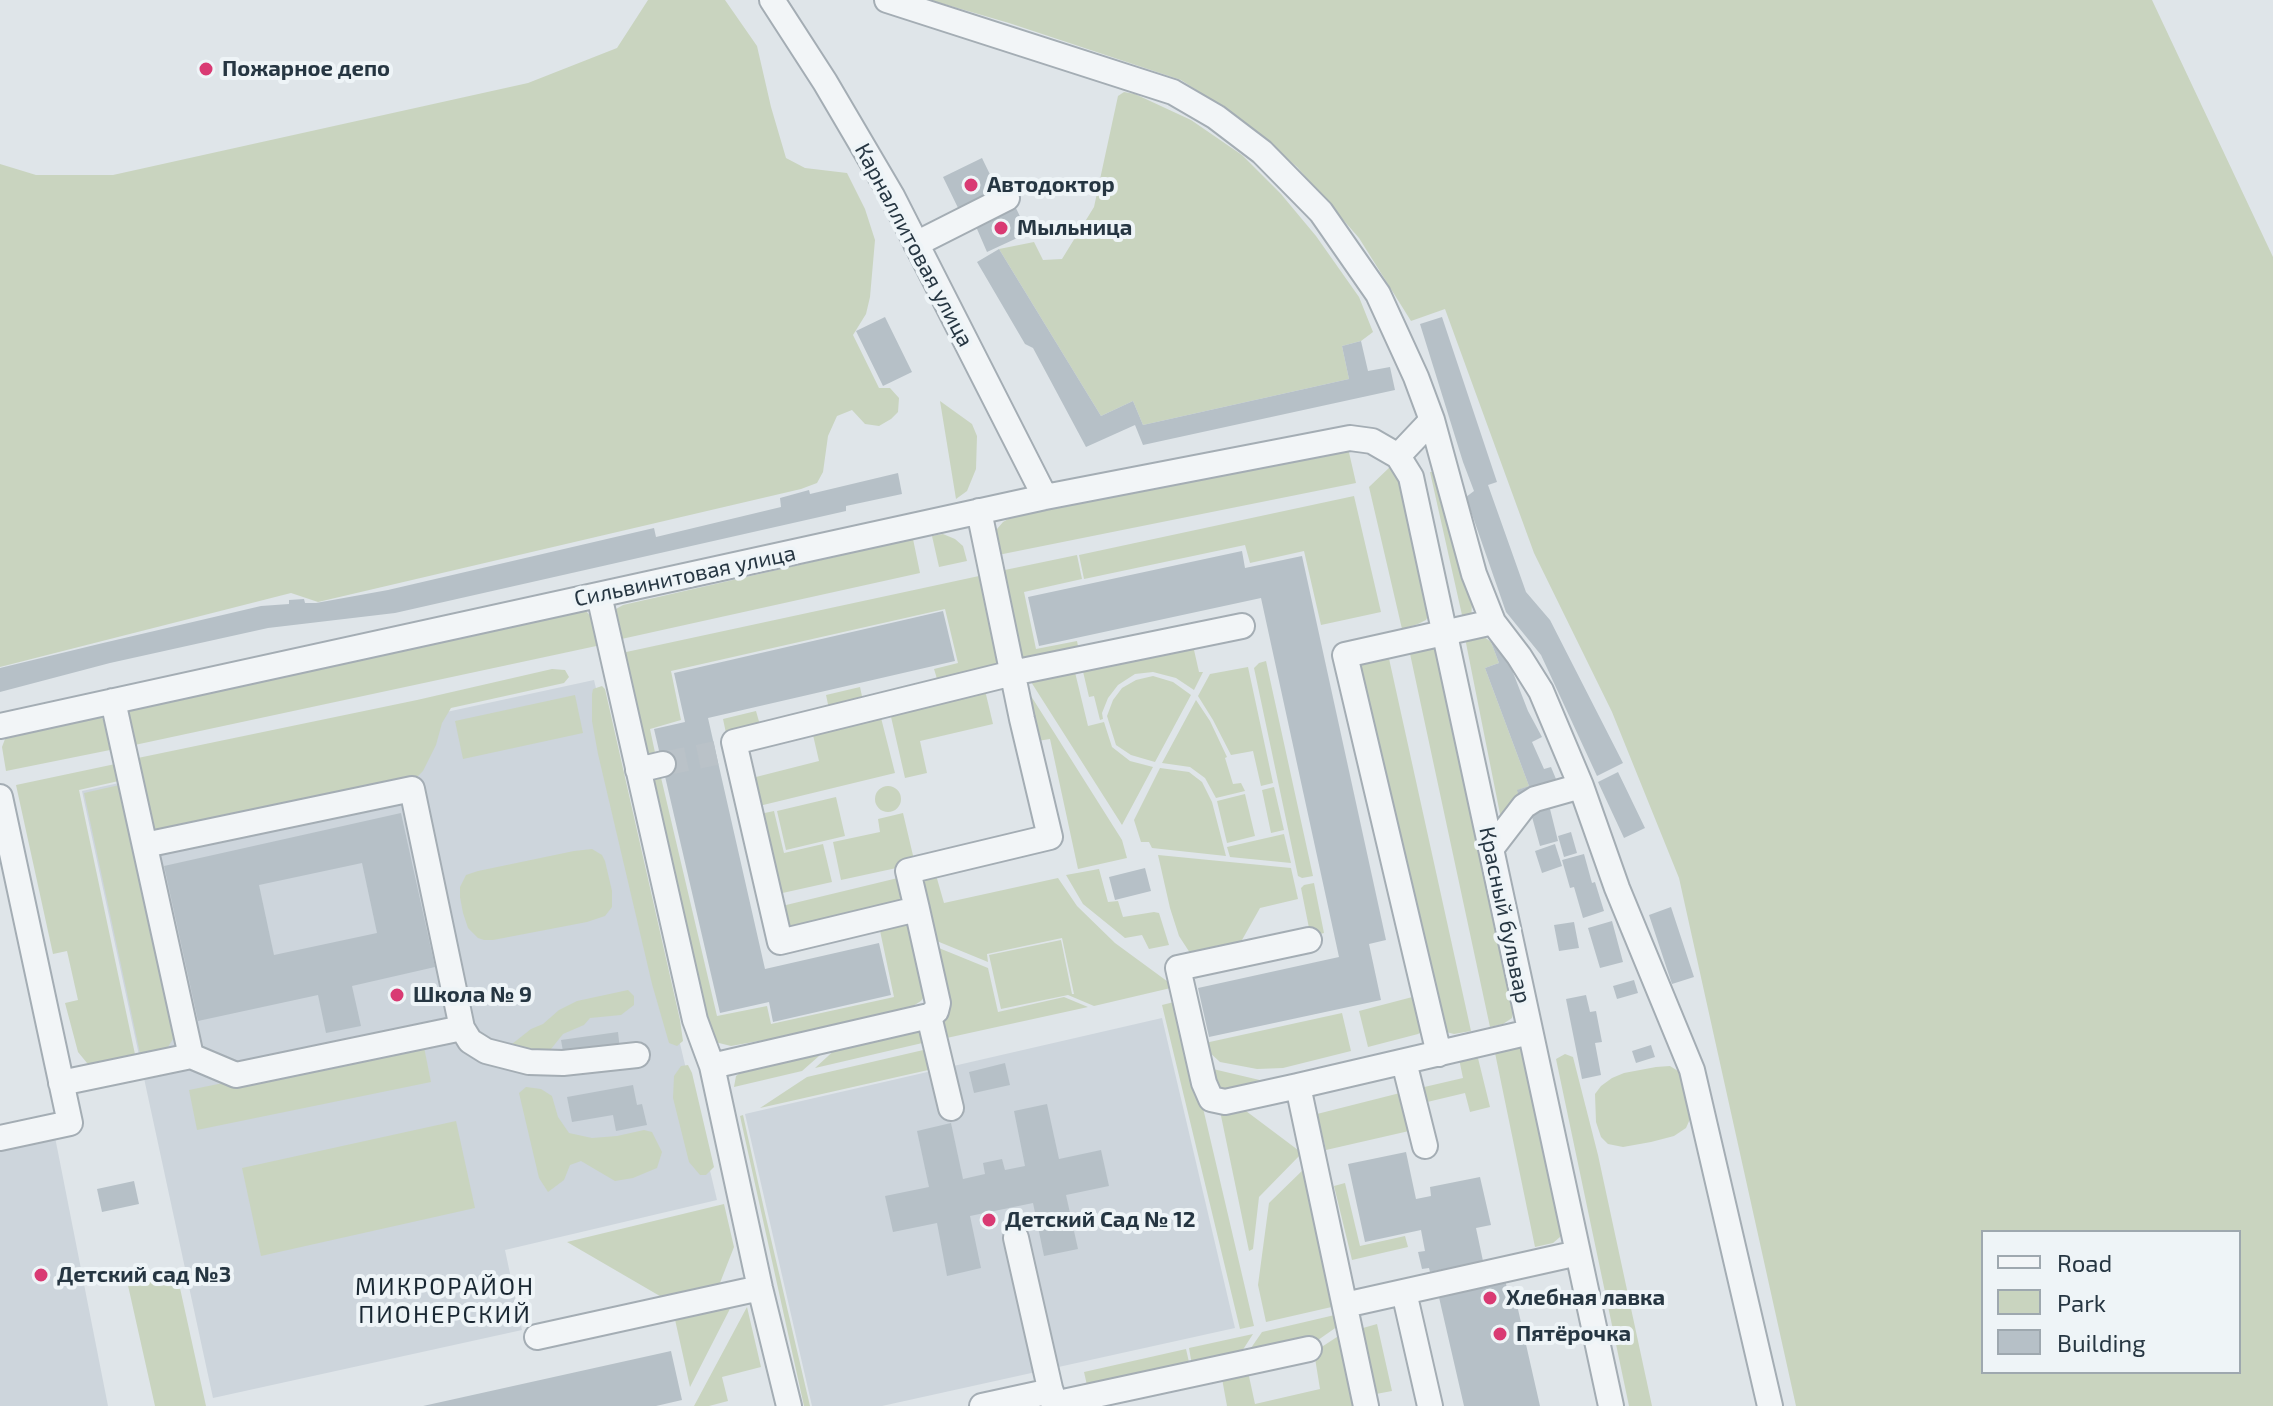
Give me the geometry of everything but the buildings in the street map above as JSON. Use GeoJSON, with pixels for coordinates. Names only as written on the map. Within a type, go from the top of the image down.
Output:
{"type":"FeatureCollection","features":[{"type":"Feature","properties":{"kind":"street","name":"Карналлитовая улица"},"geometry":{"type":"LineString","coordinates":[[772,0],[892,196],[1045,497]]}},
{"type":"Feature","properties":{"kind":"street"},"geometry":{"type":"LineString","coordinates":[[887,0],[1173,92],[1216,117],[1262,152],[1321,212],[1378,294],[1432,420],[1474,574],[1493,622],[1541,691],[1692,1070],[1770,1406]]}},
{"type":"Feature","properties":{"kind":"street"},"geometry":{"type":"LineString","coordinates":[[916,244],[1007,198]]}},
{"type":"Feature","properties":{"kind":"street"},"geometry":{"type":"LineString","coordinates":[[1398,456],[1432,420]]}},
{"type":"Feature","properties":{"kind":"street","name":"Сильвинитовая улица"},"geometry":{"type":"LineString","coordinates":[[0,726],[979,511],[1350,438],[1372,441],[1398,456]]}},
{"type":"Feature","properties":{"kind":"street","name":"Красный бульвар"},"geometry":{"type":"LineString","coordinates":[[1398,456],[1411,477],[1611,1406]]}},
{"type":"Feature","properties":{"kind":"street"},"geometry":{"type":"LineString","coordinates":[[712,1066],[929,1016],[936,1011],[938,1003],[908,871],[1050,837],[1012,674],[979,511]]}},
{"type":"Feature","properties":{"kind":"street"},"geometry":{"type":"LineString","coordinates":[[599,595],[695,1020],[712,1066],[760,1288],[781,1404]]}},
{"type":"Feature","properties":{"kind":"street"},"geometry":{"type":"LineString","coordinates":[[1439,1054],[1345,655],[1493,622]]}},
{"type":"Feature","properties":{"kind":"street"},"geometry":{"type":"LineString","coordinates":[[917,909],[780,942],[726,751],[734,742],[1012,674],[1242,626]]}},
{"type":"Feature","properties":{"kind":"street"},"geometry":{"type":"LineString","coordinates":[[113,701],[191,1056]]}},
{"type":"Feature","properties":{"kind":"street"},"geometry":{"type":"LineString","coordinates":[[638,770],[663,764]]}},
{"type":"Feature","properties":{"kind":"street"},"geometry":{"type":"LineString","coordinates":[[1491,849],[1524,806],[1535,799],[1581,786]]}},
{"type":"Feature","properties":{"kind":"street"},"geometry":{"type":"LineString","coordinates":[[145,845],[412,789],[462,1028],[470,1041],[486,1051],[529,1062],[563,1063],[637,1055]]}},
{"type":"Feature","properties":{"kind":"street"},"geometry":{"type":"LineString","coordinates":[[0,797],[8,876],[70,1123],[0,1138]]}},
{"type":"Feature","properties":{"kind":"street"},"geometry":{"type":"LineString","coordinates":[[1309,940],[1178,968],[1204,1083],[1211,1099],[1225,1102],[1530,1032]]}},
{"type":"Feature","properties":{"kind":"street"},"geometry":{"type":"LineString","coordinates":[[929,1016],[951,1108]]}},
{"type":"Feature","properties":{"kind":"street"},"geometry":{"type":"LineString","coordinates":[[61,1083],[191,1056],[236,1075],[462,1028]]}},
{"type":"Feature","properties":{"kind":"street"},"geometry":{"type":"LineString","coordinates":[[1404,1062],[1425,1146]]}},
{"type":"Feature","properties":{"kind":"street"},"geometry":{"type":"LineString","coordinates":[[1298,1086],[1366,1406]]}},
{"type":"Feature","properties":{"kind":"street"},"geometry":{"type":"LineString","coordinates":[[1016,1238],[1053,1401]]}},
{"type":"Feature","properties":{"kind":"street"},"geometry":{"type":"LineString","coordinates":[[1345,1305],[1578,1253]]}},
{"type":"Feature","properties":{"kind":"street"},"geometry":{"type":"LineString","coordinates":[[537,1337],[760,1288]]}},
{"type":"Feature","properties":{"kind":"street"},"geometry":{"type":"LineString","coordinates":[[1404,1292],[1430,1406]]}},
{"type":"Feature","properties":{"kind":"street"},"geometry":{"type":"LineString","coordinates":[[982,1406],[1053,1401],[1309,1349]]}},
{"type":"Feature","properties":{"kind":"shaded area","name":"Школа № 9"},"geometry":{"type":"Polygon","coordinates":[[[594,680],[717,1200],[505,1250],[522,1330],[213,1398],[82,791],[594,680]]]}},
{"type":"Feature","properties":{"kind":"shaded area","name":"Детский Сад № 12"},"geometry":{"type":"Polygon","coordinates":[[[1162,1018],[1235,1328],[882,1406],[812,1406],[745,1114],[1162,1018]]]}},
{"type":"Feature","properties":{"kind":"shaded area","name":"Детский сад №3"},"geometry":{"type":"Polygon","coordinates":[[[54,1132],[108,1406],[0,1406],[0,1143],[54,1132]]]}},
{"type":"Feature","properties":{"kind":"green space"},"geometry":{"type":"Polygon","coordinates":[[[648,0],[725,0],[757,46],[786,158],[805,168],[847,173],[865,209],[875,240],[870,297],[866,314],[853,335],[879,388],[890,388],[899,398],[898,412],[879,426],[865,424],[852,410],[837,416],[828,436],[823,472],[817,483],[801,489],[318,602],[291,593],[0,667],[0,164],[36,175],[113,175],[528,83],[617,48],[648,0]]]}},
{"type":"Feature","properties":{"kind":"green space"},"geometry":{"type":"Polygon","coordinates":[[[930,0],[2152,0],[2273,257],[2273,1406],[1796,1406],[1679,878],[1612,712],[1534,553],[1445,309],[1411,321],[1359,238],[1297,167],[1241,119],[1181,80],[930,0]]]}},
{"type":"Feature","properties":{"kind":"green space"},"geometry":{"type":"Polygon","coordinates":[[[1124,92],[1191,120],[1242,155],[1281,194],[1316,236],[1359,297],[1373,332],[1361,341],[1342,346],[1349,379],[1143,425],[1133,401],[1101,416],[999,249],[1034,242],[1043,260],[1062,259],[1094,207],[1118,96],[1124,92]]]}},
{"type":"Feature","properties":{"kind":"green space"},"geometry":{"type":"Polygon","coordinates":[[[940,401],[972,424],[977,436],[976,469],[967,491],[956,499],[940,401]]]}},
{"type":"Feature","properties":{"kind":"green space"},"geometry":{"type":"Polygon","coordinates":[[[1348,448],[1356,483],[998,555],[997,529],[1015,515],[1348,448]]]}},
{"type":"Feature","properties":{"kind":"green space"},"geometry":{"type":"Polygon","coordinates":[[[1391,466],[1403,488],[1429,614],[1426,620],[1402,629],[1369,487],[1391,466]]]}},
{"type":"Feature","properties":{"kind":"green space"},"geometry":{"type":"Polygon","coordinates":[[[1430,472],[1435,472],[1451,520],[1472,603],[1471,622],[1464,624],[1430,472]]]}},
{"type":"Feature","properties":{"kind":"green space"},"geometry":{"type":"Polygon","coordinates":[[[1354,496],[1381,612],[1321,625],[1304,551],[1250,563],[1245,545],[1084,579],[1079,555],[1354,496]]]}},
{"type":"Feature","properties":{"kind":"green space"},"geometry":{"type":"Polygon","coordinates":[[[943,534],[963,546],[967,561],[939,567],[932,536],[943,534]]]}},
{"type":"Feature","properties":{"kind":"green space"},"geometry":{"type":"Polygon","coordinates":[[[913,539],[920,573],[617,640],[613,615],[623,605],[913,539]]]}},
{"type":"Feature","properties":{"kind":"green space"},"geometry":{"type":"Polygon","coordinates":[[[1077,555],[1082,579],[1024,592],[1036,649],[1077,641],[1080,656],[1021,664],[1000,571],[1077,555]]]}},
{"type":"Feature","properties":{"kind":"green space"},"geometry":{"type":"Polygon","coordinates":[[[979,576],[1002,674],[938,682],[934,669],[958,663],[945,609],[671,671],[681,720],[650,729],[657,762],[646,765],[617,654],[979,576]]]}},
{"type":"Feature","properties":{"kind":"green space"},"geometry":{"type":"Polygon","coordinates":[[[585,610],[595,621],[601,645],[130,746],[127,714],[133,709],[585,610]]]}},
{"type":"Feature","properties":{"kind":"green space"},"geometry":{"type":"Polygon","coordinates":[[[1483,636],[1491,642],[1499,663],[1485,668],[1529,786],[1518,790],[1521,802],[1502,824],[1466,643],[1467,637],[1483,636]]]}},
{"type":"Feature","properties":{"kind":"green space"},"geometry":{"type":"Polygon","coordinates":[[[1192,641],[1199,672],[1203,672],[1194,690],[1176,678],[1153,672],[1135,674],[1118,685],[1108,698],[1103,719],[1100,720],[1094,696],[1089,697],[1081,663],[1192,641]]]}},
{"type":"Feature","properties":{"kind":"green space"},"geometry":{"type":"Polygon","coordinates":[[[1435,647],[1440,658],[1514,1006],[1512,1018],[1490,1027],[1409,649],[1435,647]]]}},
{"type":"Feature","properties":{"kind":"green space"},"geometry":{"type":"Polygon","coordinates":[[[1388,654],[1471,1031],[1446,1032],[1360,675],[1361,664],[1388,654]]]}},
{"type":"Feature","properties":{"kind":"green space"},"geometry":{"type":"Polygon","coordinates":[[[1266,661],[1313,876],[1298,876],[1254,668],[1266,661]]]}},
{"type":"Feature","properties":{"kind":"green space"},"geometry":{"type":"Polygon","coordinates":[[[1073,664],[1088,726],[1104,722],[1112,747],[1130,761],[1153,767],[1122,825],[1026,674],[1073,664]]]}},
{"type":"Feature","properties":{"kind":"green space"},"geometry":{"type":"Polygon","coordinates":[[[1248,667],[1273,783],[1261,786],[1253,751],[1231,755],[1198,696],[1210,674],[1248,667]]]}},
{"type":"Feature","properties":{"kind":"green space"},"geometry":{"type":"Polygon","coordinates":[[[552,669],[565,670],[569,677],[564,683],[451,708],[423,771],[411,783],[156,831],[149,823],[133,759],[552,669]]]}},
{"type":"Feature","properties":{"kind":"green space"},"geometry":{"type":"Polygon","coordinates":[[[1153,676],[1173,682],[1191,695],[1155,762],[1131,755],[1116,745],[1107,716],[1122,688],[1136,680],[1153,676]]]}},
{"type":"Feature","properties":{"kind":"green space"},"geometry":{"type":"Polygon","coordinates":[[[1019,677],[1122,840],[1127,858],[1078,869],[1050,739],[1031,742],[1019,677]]]}},
{"type":"Feature","properties":{"kind":"green space"},"geometry":{"type":"Polygon","coordinates":[[[602,686],[680,1020],[683,1041],[677,1046],[669,1043],[652,984],[598,754],[592,721],[592,694],[593,689],[602,686]]]}},
{"type":"Feature","properties":{"kind":"green space"},"geometry":{"type":"Polygon","coordinates":[[[984,686],[993,724],[920,741],[927,773],[905,778],[889,708],[984,686]]]}},
{"type":"Feature","properties":{"kind":"green space"},"geometry":{"type":"Polygon","coordinates":[[[860,687],[863,701],[829,709],[826,695],[860,687]]]}},
{"type":"Feature","properties":{"kind":"green space"},"geometry":{"type":"Polygon","coordinates":[[[575,695],[583,733],[463,759],[455,721],[575,695]]]}},
{"type":"Feature","properties":{"kind":"green space"},"geometry":{"type":"Polygon","coordinates":[[[1196,700],[1227,757],[1233,784],[1241,783],[1245,791],[1216,798],[1205,778],[1190,767],[1162,763],[1196,700]]]}},
{"type":"Feature","properties":{"kind":"green space"},"geometry":{"type":"Polygon","coordinates":[[[879,710],[895,773],[759,806],[752,778],[819,761],[813,735],[849,726],[879,710]]]}},
{"type":"Feature","properties":{"kind":"green space"},"geometry":{"type":"Polygon","coordinates":[[[756,711],[760,725],[726,733],[723,719],[756,711]]]}},
{"type":"Feature","properties":{"kind":"green space"},"geometry":{"type":"Polygon","coordinates":[[[100,717],[108,722],[115,749],[6,771],[2,747],[5,739],[16,733],[100,717]]]}},
{"type":"Feature","properties":{"kind":"green space"},"geometry":{"type":"Polygon","coordinates":[[[120,763],[123,780],[79,790],[136,1059],[97,1066],[87,1063],[78,1052],[65,1003],[78,1000],[67,951],[53,954],[16,785],[120,763]]]}},
{"type":"Feature","properties":{"kind":"green space"},"geometry":{"type":"Polygon","coordinates":[[[1160,768],[1189,772],[1202,782],[1212,802],[1226,856],[1152,848],[1149,842],[1141,842],[1134,820],[1160,768]]]}},
{"type":"Feature","properties":{"kind":"green space"},"geometry":{"type":"Polygon","coordinates":[[[659,769],[717,1016],[767,1006],[771,1024],[894,997],[879,926],[914,918],[927,993],[921,1001],[913,1006],[792,1035],[731,1046],[715,1042],[704,1026],[646,773],[659,769]]]}},
{"type":"Feature","properties":{"kind":"green space"},"geometry":{"type":"Polygon","coordinates":[[[124,784],[176,1028],[168,1047],[141,1058],[84,793],[124,784]]]}},
{"type":"Feature","properties":{"kind":"green space"},"geometry":{"type":"Polygon","coordinates":[[[888,786],[897,790],[901,799],[897,808],[888,812],[879,808],[875,799],[879,790],[888,786]]]}},
{"type":"Feature","properties":{"kind":"green space"},"geometry":{"type":"Polygon","coordinates":[[[1274,787],[1284,830],[1271,833],[1262,790],[1274,787]]]}},
{"type":"Feature","properties":{"kind":"green space"},"geometry":{"type":"Polygon","coordinates":[[[1245,794],[1255,836],[1227,843],[1217,801],[1245,794]]]}},
{"type":"Feature","properties":{"kind":"green space"},"geometry":{"type":"Polygon","coordinates":[[[836,797],[845,836],[786,850],[777,811],[836,797]]]}},
{"type":"Feature","properties":{"kind":"green space"},"geometry":{"type":"Polygon","coordinates":[[[774,811],[784,853],[823,844],[832,882],[778,894],[760,814],[774,811]]]}},
{"type":"Feature","properties":{"kind":"green space"},"geometry":{"type":"Polygon","coordinates":[[[903,813],[915,864],[841,880],[833,842],[880,832],[878,819],[903,813]]]}},
{"type":"Feature","properties":{"kind":"green space"},"geometry":{"type":"Polygon","coordinates":[[[1284,834],[1291,863],[1230,857],[1227,847],[1284,834]]]}},
{"type":"Feature","properties":{"kind":"green space"},"geometry":{"type":"Polygon","coordinates":[[[592,849],[605,861],[612,891],[612,907],[605,916],[493,940],[478,938],[468,928],[460,897],[460,887],[466,875],[592,849]]]}},
{"type":"Feature","properties":{"kind":"green space"},"geometry":{"type":"Polygon","coordinates":[[[1158,855],[1291,868],[1298,899],[1260,908],[1237,944],[1190,953],[1179,936],[1158,855]]]}},
{"type":"Feature","properties":{"kind":"green space"},"geometry":{"type":"Polygon","coordinates":[[[934,868],[944,903],[1058,878],[1077,906],[1115,943],[1175,987],[1094,1006],[1068,995],[1001,1009],[989,955],[1061,940],[1074,994],[1062,938],[987,954],[988,962],[927,937],[912,874],[934,868]]]}},
{"type":"Feature","properties":{"kind":"green space"},"geometry":{"type":"Polygon","coordinates":[[[1099,869],[1108,902],[1118,901],[1123,917],[1159,913],[1169,945],[1149,949],[1142,935],[1125,938],[1083,904],[1066,875],[1099,869]]]}},
{"type":"Feature","properties":{"kind":"green space"},"geometry":{"type":"Polygon","coordinates":[[[902,877],[908,904],[789,932],[782,906],[902,877]]]}},
{"type":"Feature","properties":{"kind":"green space"},"geometry":{"type":"Polygon","coordinates":[[[1314,883],[1324,933],[1316,935],[1310,933],[1301,888],[1314,883]]]}},
{"type":"Feature","properties":{"kind":"green space"},"geometry":{"type":"Polygon","coordinates":[[[929,944],[988,968],[998,1012],[1064,997],[1088,1007],[942,1039],[929,944]]]}},
{"type":"Feature","properties":{"kind":"green space"},"geometry":{"type":"Polygon","coordinates":[[[628,990],[634,996],[634,1005],[621,1015],[590,1018],[584,1025],[563,1034],[547,1054],[516,1051],[512,1044],[559,1010],[577,1001],[628,990]]]}},
{"type":"Feature","properties":{"kind":"green space"},"geometry":{"type":"Polygon","coordinates":[[[1420,995],[1425,1030],[1368,1047],[1359,1011],[1420,995]]]}},
{"type":"Feature","properties":{"kind":"green space"},"geometry":{"type":"Polygon","coordinates":[[[1178,1001],[1254,1326],[1240,1329],[1162,1005],[1178,1001]]]}},
{"type":"Feature","properties":{"kind":"green space"},"geometry":{"type":"Polygon","coordinates":[[[1342,1013],[1351,1051],[1283,1068],[1257,1069],[1220,1062],[1209,1052],[1205,1043],[1342,1013]]]}},
{"type":"Feature","properties":{"kind":"green space"},"geometry":{"type":"Polygon","coordinates":[[[927,1024],[931,1041],[815,1068],[839,1046],[927,1024]]]}},
{"type":"Feature","properties":{"kind":"green space"},"geometry":{"type":"Polygon","coordinates":[[[423,1042],[431,1082],[197,1130],[189,1090],[423,1042]]]}},
{"type":"Feature","properties":{"kind":"green space"},"geometry":{"type":"Polygon","coordinates":[[[1511,1044],[1520,1049],[1525,1058],[1562,1226],[1560,1237],[1553,1243],[1535,1247],[1494,1048],[1511,1044]]]}},
{"type":"Feature","properties":{"kind":"green space"},"geometry":{"type":"Polygon","coordinates":[[[932,1048],[937,1068],[760,1108],[807,1077],[932,1048]]]}},
{"type":"Feature","properties":{"kind":"green space"},"geometry":{"type":"Polygon","coordinates":[[[827,1049],[802,1071],[734,1087],[736,1076],[747,1068],[827,1049]]]}},
{"type":"Feature","properties":{"kind":"green space"},"geometry":{"type":"Polygon","coordinates":[[[1476,1050],[1490,1107],[1470,1112],[1465,1093],[1423,1103],[1420,1088],[1463,1078],[1458,1054],[1476,1050]]]}},
{"type":"Feature","properties":{"kind":"green space"},"geometry":{"type":"Polygon","coordinates":[[[1565,1054],[1573,1057],[1598,1155],[1652,1406],[1629,1406],[1556,1059],[1565,1054]]]}},
{"type":"Feature","properties":{"kind":"green space"},"geometry":{"type":"Polygon","coordinates":[[[688,1065],[714,1167],[706,1175],[700,1175],[689,1162],[673,1098],[674,1076],[681,1066],[688,1065]]]}},
{"type":"Feature","properties":{"kind":"green space"},"geometry":{"type":"Polygon","coordinates":[[[1670,1066],[1684,1079],[1689,1095],[1690,1119],[1686,1128],[1674,1136],[1651,1142],[1623,1147],[1608,1144],[1601,1137],[1596,1122],[1595,1094],[1601,1086],[1624,1073],[1670,1066]]]}},
{"type":"Feature","properties":{"kind":"green space"},"geometry":{"type":"Polygon","coordinates":[[[1213,1069],[1285,1086],[1215,1096],[1213,1069]]]}},
{"type":"Feature","properties":{"kind":"green space"},"geometry":{"type":"Polygon","coordinates":[[[526,1087],[541,1089],[552,1096],[558,1117],[569,1133],[592,1138],[644,1130],[652,1132],[662,1152],[657,1168],[633,1178],[615,1181],[581,1161],[570,1165],[564,1180],[548,1192],[539,1178],[519,1093],[526,1087]]]}},
{"type":"Feature","properties":{"kind":"green space"},"geometry":{"type":"Polygon","coordinates":[[[1400,1093],[1409,1131],[1326,1150],[1317,1114],[1400,1093]]]}},
{"type":"Feature","properties":{"kind":"green space"},"geometry":{"type":"Polygon","coordinates":[[[1242,1108],[1302,1153],[1259,1197],[1253,1249],[1249,1251],[1220,1111],[1242,1108]]]}},
{"type":"Feature","properties":{"kind":"green space"},"geometry":{"type":"Polygon","coordinates":[[[743,1115],[810,1406],[804,1406],[740,1116],[743,1115]]]}},
{"type":"Feature","properties":{"kind":"green space"},"geometry":{"type":"Polygon","coordinates":[[[456,1121],[475,1208],[261,1256],[242,1168],[456,1121]]]}},
{"type":"Feature","properties":{"kind":"green space"},"geometry":{"type":"Polygon","coordinates":[[[1307,1166],[1336,1306],[1266,1322],[1258,1285],[1269,1203],[1307,1166]]]}},
{"type":"Feature","properties":{"kind":"green space"},"geometry":{"type":"Polygon","coordinates":[[[1345,1183],[1360,1246],[1405,1236],[1408,1247],[1352,1260],[1334,1186],[1345,1183]]]}},
{"type":"Feature","properties":{"kind":"green space"},"geometry":{"type":"Polygon","coordinates":[[[724,1204],[734,1247],[718,1288],[665,1299],[567,1242],[724,1204]]]}},
{"type":"Feature","properties":{"kind":"green space"},"geometry":{"type":"Polygon","coordinates":[[[176,1270],[206,1406],[155,1406],[127,1281],[176,1270]]]}},
{"type":"Feature","properties":{"kind":"green space"},"geometry":{"type":"Polygon","coordinates":[[[735,1299],[690,1387],[674,1315],[735,1299]]]}},
{"type":"Feature","properties":{"kind":"green space"},"geometry":{"type":"Polygon","coordinates":[[[747,1307],[761,1367],[722,1377],[728,1401],[694,1406],[747,1307]]]}},
{"type":"Feature","properties":{"kind":"green space"},"geometry":{"type":"Polygon","coordinates":[[[1339,1314],[1341,1324],[1308,1347],[1242,1361],[1262,1332],[1339,1314]]]}},
{"type":"Feature","properties":{"kind":"green space"},"geometry":{"type":"Polygon","coordinates":[[[1377,1324],[1392,1391],[1376,1394],[1363,1328],[1377,1324]]]}},
{"type":"Feature","properties":{"kind":"green space"},"geometry":{"type":"Polygon","coordinates":[[[1343,1333],[1358,1406],[1227,1406],[1221,1373],[1247,1367],[1255,1404],[1320,1389],[1314,1352],[1343,1333]]]}},
{"type":"Feature","properties":{"kind":"green space"},"geometry":{"type":"Polygon","coordinates":[[[1253,1334],[1235,1362],[1193,1371],[1189,1348],[1253,1334]]]}},
{"type":"Feature","properties":{"kind":"green space"},"geometry":{"type":"Polygon","coordinates":[[[1186,1349],[1191,1371],[1089,1394],[1084,1372],[1186,1349]]]}},
{"type":"Feature","properties":{"kind":"tunnel"},"geometry":{"type":"LineString","coordinates":[[663,764],[716,753]]}},
{"type":"Feature","properties":{"kind":"place","name":"Пожарное депо"},"geometry":{"type":"Point","coordinates":[206,69]}},
{"type":"Feature","properties":{"kind":"place","name":"Автодоктор"},"geometry":{"type":"Point","coordinates":[971,185]}},
{"type":"Feature","properties":{"kind":"place","name":"Мыльница"},"geometry":{"type":"Point","coordinates":[1001,228]}},
{"type":"Feature","properties":{"kind":"place","name":"Школа № 9"},"geometry":{"type":"Point","coordinates":[397,995]}},
{"type":"Feature","properties":{"kind":"place","name":"Детский Сад № 12"},"geometry":{"type":"Point","coordinates":[989,1220]}},
{"type":"Feature","properties":{"kind":"place","name":"Детский сад №3"},"geometry":{"type":"Point","coordinates":[41,1275]}},
{"type":"Feature","properties":{"kind":"place","name":"Хлебная лавка"},"geometry":{"type":"Point","coordinates":[1490,1298]}},
{"type":"Feature","properties":{"kind":"place","name":"Пятёрочка"},"geometry":{"type":"Point","coordinates":[1500,1334]}},
{"type":"Feature","properties":{"kind":"district","name":"МИКРОРАЙОН ПИОНЕРСКИЙ"},"geometry":{"type":"Point","coordinates":[445,1301]}}]}
